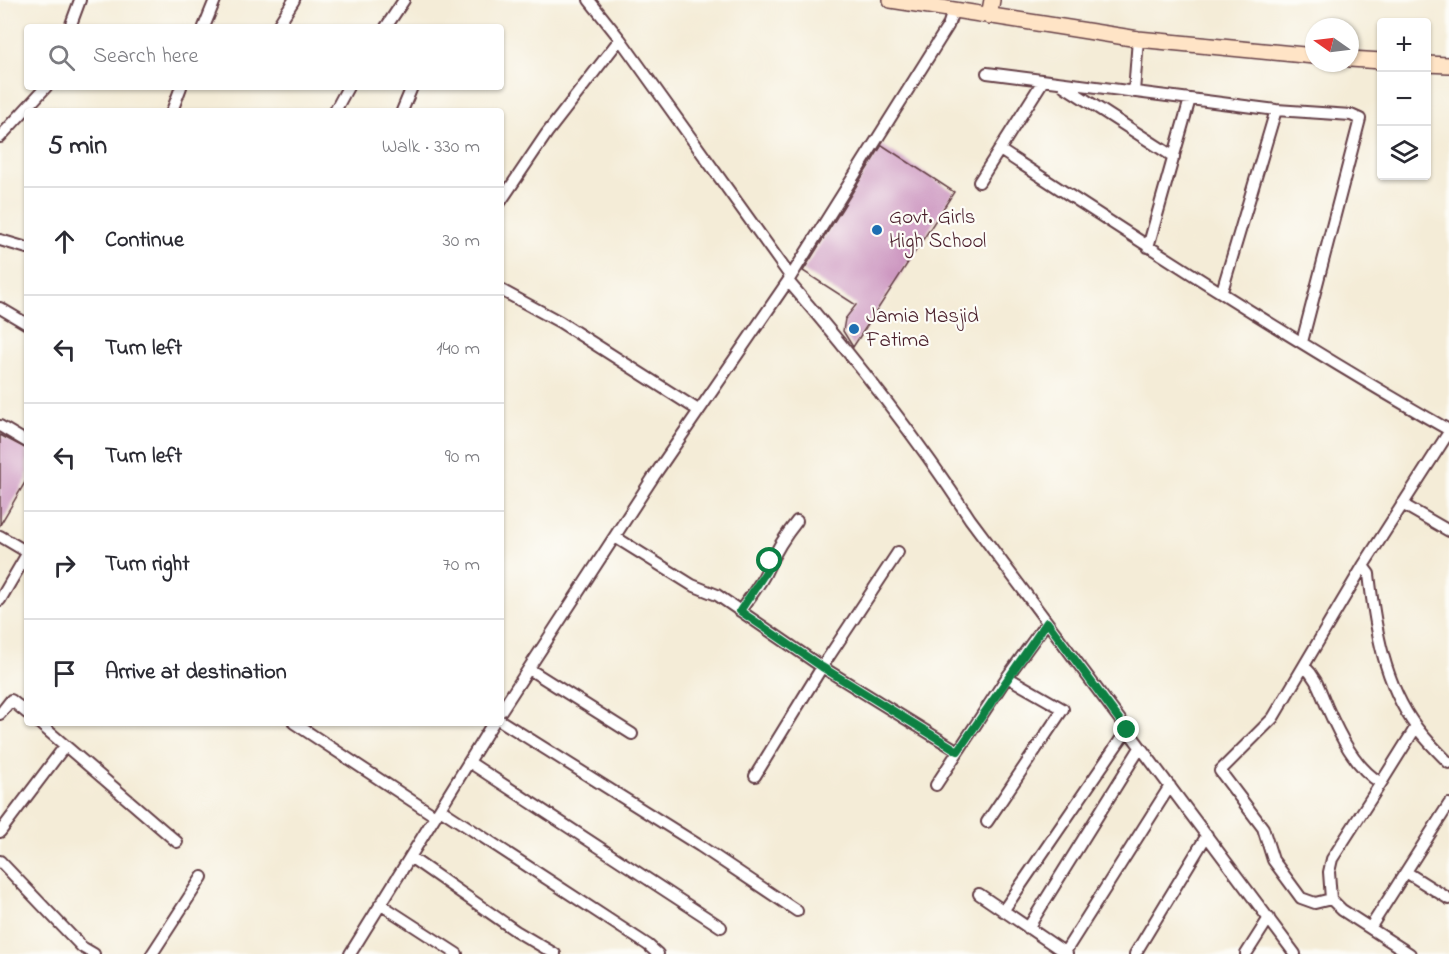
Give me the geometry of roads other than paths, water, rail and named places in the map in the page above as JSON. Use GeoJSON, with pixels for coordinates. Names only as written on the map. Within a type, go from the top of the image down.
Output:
{"type":"FeatureCollection","features":[{"type":"Feature","properties":{"kind":"street"},"geometry":{"type":"LineString","coordinates":[[71,24],[80,0]]}},
{"type":"Feature","properties":{"kind":"street"},"geometry":{"type":"LineString","coordinates":[[205,24],[215,0]]}},
{"type":"Feature","properties":{"kind":"street"},"geometry":{"type":"LineString","coordinates":[[274,24],[294,0]]}},
{"type":"Feature","properties":{"kind":"street"},"geometry":{"type":"LineString","coordinates":[[388,24],[404,0]]}},
{"type":"Feature","properties":{"kind":"street"},"geometry":{"type":"LineString","coordinates":[[589,0],[620,39],[789,278],[833,333],[1295,954]]}},
{"type":"Feature","properties":{"kind":"street"},"geometry":{"type":"LineString","coordinates":[[891,0],[1138,39],[1305,55]]}},
{"type":"Feature","properties":{"kind":"street"},"geometry":{"type":"LineString","coordinates":[[989,16],[992,0]]}},
{"type":"Feature","properties":{"kind":"street"},"geometry":{"type":"LineString","coordinates":[[504,706],[698,410],[789,278],[948,26],[953,11]]}},
{"type":"Feature","properties":{"kind":"street"},"geometry":{"type":"LineString","coordinates":[[504,197],[547,133],[620,39]]}},
{"type":"Feature","properties":{"kind":"street"},"geometry":{"type":"LineString","coordinates":[[1134,92],[1138,39]]}},
{"type":"Feature","properties":{"kind":"street"},"geometry":{"type":"LineString","coordinates":[[1359,60],[1377,61]]}},
{"type":"Feature","properties":{"kind":"street"},"geometry":{"type":"LineString","coordinates":[[1431,64],[1449,65]]}},
{"type":"Feature","properties":{"kind":"street"},"geometry":{"type":"LineString","coordinates":[[987,73],[1276,110],[1351,115],[1360,119],[1302,342]]}},
{"type":"Feature","properties":{"kind":"street"},"geometry":{"type":"LineString","coordinates":[[979,182],[1044,81]]}},
{"type":"Feature","properties":{"kind":"street"},"geometry":{"type":"LineString","coordinates":[[1060,83],[1174,157]]}},
{"type":"Feature","properties":{"kind":"street"},"geometry":{"type":"LineString","coordinates":[[27,108],[43,90]]}},
{"type":"Feature","properties":{"kind":"street"},"geometry":{"type":"LineString","coordinates":[[173,108],[181,90]]}},
{"type":"Feature","properties":{"kind":"street"},"geometry":{"type":"LineString","coordinates":[[337,108],[346,90]]}},
{"type":"Feature","properties":{"kind":"street"},"geometry":{"type":"LineString","coordinates":[[403,108],[411,90]]}},
{"type":"Feature","properties":{"kind":"street"},"geometry":{"type":"LineString","coordinates":[[1148,247],[1190,99]]}},
{"type":"Feature","properties":{"kind":"street"},"geometry":{"type":"LineString","coordinates":[[1222,291],[1276,110]]}},
{"type":"Feature","properties":{"kind":"street"},"geometry":{"type":"LineString","coordinates":[[0,137],[24,111]]}},
{"type":"Feature","properties":{"kind":"street"},"geometry":{"type":"LineString","coordinates":[[1000,150],[1148,247],[1222,291],[1367,384],[1449,431],[1363,566],[1273,718],[1220,771],[1263,828],[1273,860],[1300,898],[1315,903],[1331,899]]}},
{"type":"Feature","properties":{"kind":"street"},"geometry":{"type":"LineString","coordinates":[[0,240],[24,247]]}},
{"type":"Feature","properties":{"kind":"street"},"geometry":{"type":"LineString","coordinates":[[504,292],[560,322],[698,410]]}},
{"type":"Feature","properties":{"kind":"street"},"geometry":{"type":"LineString","coordinates":[[0,308],[24,322]]}},
{"type":"Feature","properties":{"kind":"street"},"geometry":{"type":"LineString","coordinates":[[0,426],[24,440]]}},
{"type":"Feature","properties":{"kind":"street"},"geometry":{"type":"LineString","coordinates":[[1402,504],[1449,531]]}},
{"type":"Feature","properties":{"kind":"street"},"geometry":{"type":"LineString","coordinates":[[740,611],[767,570],[784,537],[797,521]]}},
{"type":"Feature","properties":{"kind":"street"},"geometry":{"type":"LineString","coordinates":[[0,536],[24,551]]}},
{"type":"Feature","properties":{"kind":"street"},"geometry":{"type":"LineString","coordinates":[[615,537],[692,585],[717,595],[822,667],[958,751]]}},
{"type":"Feature","properties":{"kind":"street"},"geometry":{"type":"LineString","coordinates":[[755,776],[822,667],[898,552]]}},
{"type":"Feature","properties":{"kind":"street"},"geometry":{"type":"LineString","coordinates":[[0,600],[24,558]]}},
{"type":"Feature","properties":{"kind":"street"},"geometry":{"type":"LineString","coordinates":[[1363,566],[1369,574],[1377,634],[1392,682],[1416,727],[1449,763]]}},
{"type":"Feature","properties":{"kind":"street"},"geometry":{"type":"LineString","coordinates":[[936,785],[1007,677],[1047,622]]}},
{"type":"Feature","properties":{"kind":"street"},"geometry":{"type":"LineString","coordinates":[[1304,666],[1314,676],[1336,727],[1355,757],[1370,777],[1381,783]]}},
{"type":"Feature","properties":{"kind":"street"},"geometry":{"type":"LineString","coordinates":[[529,669],[632,734]]}},
{"type":"Feature","properties":{"kind":"street"},"geometry":{"type":"LineString","coordinates":[[987,822],[1063,709],[1007,677]]}},
{"type":"Feature","properties":{"kind":"street"},"geometry":{"type":"LineString","coordinates":[[0,714],[12,700],[24,710]]}},
{"type":"Feature","properties":{"kind":"street"},"geometry":{"type":"LineString","coordinates":[[504,723],[700,846],[796,911]]}},
{"type":"Feature","properties":{"kind":"street"},"geometry":{"type":"LineString","coordinates":[[42,726],[177,842]]}},
{"type":"Feature","properties":{"kind":"street"},"geometry":{"type":"LineString","coordinates":[[299,726],[648,945],[658,954]]}},
{"type":"Feature","properties":{"kind":"street"},"geometry":{"type":"LineString","coordinates":[[353,953],[380,904],[491,726]]}},
{"type":"Feature","properties":{"kind":"street"},"geometry":{"type":"LineString","coordinates":[[1410,954],[1331,899],[1329,872],[1332,859],[1416,727]]}},
{"type":"Feature","properties":{"kind":"street"},"geometry":{"type":"LineString","coordinates":[[1003,911],[1127,730]]}},
{"type":"Feature","properties":{"kind":"street"},"geometry":{"type":"LineString","coordinates":[[0,832],[65,746]]}},
{"type":"Feature","properties":{"kind":"street"},"geometry":{"type":"LineString","coordinates":[[1028,928],[1140,748]]}},
{"type":"Feature","properties":{"kind":"street"},"geometry":{"type":"LineString","coordinates":[[469,762],[722,927]]}},
{"type":"Feature","properties":{"kind":"street"},"geometry":{"type":"LineString","coordinates":[[979,894],[1066,953],[1170,786]]}},
{"type":"Feature","properties":{"kind":"street"},"geometry":{"type":"LineString","coordinates":[[1370,928],[1406,872],[1446,817],[1449,804]]}},
{"type":"Feature","properties":{"kind":"street"},"geometry":{"type":"LineString","coordinates":[[1135,954],[1207,835]]}},
{"type":"Feature","properties":{"kind":"street"},"geometry":{"type":"LineString","coordinates":[[410,857],[516,931],[555,954]]}},
{"type":"Feature","properties":{"kind":"street"},"geometry":{"type":"LineString","coordinates":[[0,861],[78,950],[94,954]]}},
{"type":"Feature","properties":{"kind":"street"},"geometry":{"type":"LineString","coordinates":[[1406,872],[1449,899]]}},
{"type":"Feature","properties":{"kind":"street"},"geometry":{"type":"LineString","coordinates":[[152,954],[202,877]]}},
{"type":"Feature","properties":{"kind":"street"},"geometry":{"type":"LineString","coordinates":[[380,904],[457,954]]}},
{"type":"Feature","properties":{"kind":"street"},"geometry":{"type":"LineString","coordinates":[[1246,954],[1269,918]]}},
{"type":"Feature","properties":{"kind":"place","name":"Govt. Girls High School"},"geometry":{"type":"Point","coordinates":[877,230]}},
{"type":"Feature","properties":{"kind":"place","name":"Jamia Masjid Fatima"},"geometry":{"type":"Point","coordinates":[854,329]}}]}
